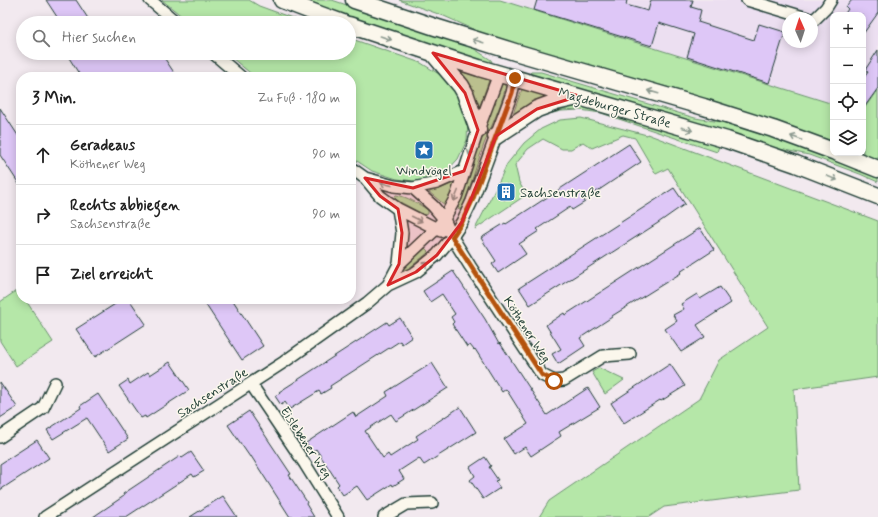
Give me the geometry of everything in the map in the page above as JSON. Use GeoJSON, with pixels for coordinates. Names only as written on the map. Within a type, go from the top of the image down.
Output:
{"type":"FeatureCollection","features":[{"type":"Feature","properties":{"kind":"main road"},"geometry":{"type":"LineString","coordinates":[[282,0],[324,16]]}},
{"type":"Feature","properties":{"kind":"main road","name":"Magdeburger Straße"},"geometry":{"type":"LineString","coordinates":[[354,0],[515,52],[704,107],[773,129],[830,150]]}},
{"type":"Feature","properties":{"kind":"main road","name":"Magdeburger Straße"},"geometry":{"type":"LineString","coordinates":[[356,27],[499,74],[579,96],[734,143],[796,164],[878,196]]}},
{"type":"Feature","properties":{"kind":"main road"},"geometry":{"type":"LineString","coordinates":[[499,74],[515,52]]}},
{"type":"Feature","properties":{"kind":"main road"},"geometry":{"type":"LineString","coordinates":[[515,52],[515,78]]}},
{"type":"Feature","properties":{"kind":"main road"},"geometry":{"type":"LineString","coordinates":[[433,53],[461,86],[465,93],[478,130]]}},
{"type":"Feature","properties":{"kind":"main road"},"geometry":{"type":"LineString","coordinates":[[496,136],[537,109],[579,96]]}},
{"type":"Feature","properties":{"kind":"main road"},"geometry":{"type":"LineString","coordinates":[[846,156],[878,169]]}},
{"type":"Feature","properties":{"kind":"street"},"geometry":{"type":"LineString","coordinates":[[150,0],[169,16]]}},
{"type":"Feature","properties":{"kind":"street"},"geometry":{"type":"LineString","coordinates":[[747,0],[787,12]]}},
{"type":"Feature","properties":{"kind":"street"},"geometry":{"type":"LineString","coordinates":[[818,16],[831,0]]}},
{"type":"Feature","properties":{"kind":"street"},"geometry":{"type":"LineString","coordinates":[[220,60],[231,72]]}},
{"type":"Feature","properties":{"kind":"street","name":"Sachsenstraße"},"geometry":{"type":"LineString","coordinates":[[388,284],[399,264],[436,229],[444,219],[456,197],[478,130],[499,74]]}},
{"type":"Feature","properties":{"kind":"street","name":"Sachsenstraße"},"geometry":{"type":"LineString","coordinates":[[45,517],[284,362],[367,303],[388,284],[416,272],[437,255],[462,222],[472,201],[512,93],[515,78]]}},
{"type":"Feature","properties":{"kind":"street"},"geometry":{"type":"LineString","coordinates":[[365,178],[394,186],[413,188],[437,183],[464,171]]}},
{"type":"Feature","properties":{"kind":"street"},"geometry":{"type":"LineString","coordinates":[[356,172],[365,178],[380,196],[398,209],[452,237]]}},
{"type":"Feature","properties":{"kind":"street","name":"Köthener Weg"},"geometry":{"type":"LineString","coordinates":[[413,188],[433,206],[444,219],[452,237],[542,375],[554,381],[564,380],[603,356],[630,354]]}},
{"type":"Feature","properties":{"kind":"street"},"geometry":{"type":"LineString","coordinates":[[398,209],[402,233],[399,264]]}},
{"type":"Feature","properties":{"kind":"street"},"geometry":{"type":"LineString","coordinates":[[0,437],[43,408],[55,383]]}},
{"type":"Feature","properties":{"kind":"street","name":"Eislebener Weg"},"geometry":{"type":"LineString","coordinates":[[251,384],[305,464],[338,517]]}},
{"type":"Feature","properties":{"kind":"street"},"geometry":{"type":"LineString","coordinates":[[384,517],[406,504],[432,503]]}},
{"type":"Feature","properties":{"kind":"highlighted area"},"geometry":{"type":"Polygon","coordinates":[[[433,53],[579,96],[537,109],[496,136],[462,222],[437,255],[416,272],[388,285],[399,264],[402,233],[398,209],[380,196],[365,178],[413,188],[464,171],[478,130],[465,93],[433,53]]]}},
{"type":"Feature","properties":{"kind":"shaded area"},"geometry":{"type":"Polygon","coordinates":[[[500,0],[878,0],[878,89],[866,106],[866,12],[830,12],[830,103],[500,0]]]}},
{"type":"Feature","properties":{"kind":"green space"},"geometry":{"type":"Polygon","coordinates":[[[162,0],[249,0],[259,6],[287,16],[181,16],[162,0]]]}},
{"type":"Feature","properties":{"kind":"green space"},"geometry":{"type":"Polygon","coordinates":[[[301,0],[332,0],[473,48],[492,62],[490,64],[374,27],[356,20],[356,16],[344,16],[301,0]]]}},
{"type":"Feature","properties":{"kind":"green space"},"geometry":{"type":"Polygon","coordinates":[[[399,0],[500,0],[830,103],[830,142],[777,122],[681,91],[493,38],[444,16],[399,0]]]}},
{"type":"Feature","properties":{"kind":"green space"},"geometry":{"type":"Polygon","coordinates":[[[356,40],[421,63],[439,74],[451,85],[463,101],[468,120],[467,140],[458,159],[446,172],[430,180],[414,181],[397,179],[372,171],[356,160],[356,72],[249,72],[234,60],[356,60],[356,40]]]}},
{"type":"Feature","properties":{"kind":"green space"},"geometry":{"type":"Polygon","coordinates":[[[453,69],[489,80],[478,111],[453,69]]]}},
{"type":"Feature","properties":{"kind":"green space"},"geometry":{"type":"Polygon","coordinates":[[[531,72],[541,72],[695,118],[740,125],[794,143],[878,175],[878,182],[809,155],[770,147],[659,112],[529,74],[531,72]]]}},
{"type":"Feature","properties":{"kind":"green space"},"geometry":{"type":"Polygon","coordinates":[[[501,84],[506,86],[502,101],[484,144],[462,209],[459,209],[457,207],[501,84]]]}},
{"type":"Feature","properties":{"kind":"green space"},"geometry":{"type":"Polygon","coordinates":[[[522,89],[547,96],[545,100],[518,116],[513,114],[522,89]]]}},
{"type":"Feature","properties":{"kind":"green space"},"geometry":{"type":"Polygon","coordinates":[[[878,89],[878,160],[866,155],[866,106],[878,89]]]}},
{"type":"Feature","properties":{"kind":"green space"},"geometry":{"type":"Polygon","coordinates":[[[560,107],[580,107],[601,110],[719,146],[717,152],[601,113],[580,110],[561,111],[545,115],[543,113],[560,107]]]}},
{"type":"Feature","properties":{"kind":"green space"},"geometry":{"type":"Polygon","coordinates":[[[581,118],[647,134],[878,221],[878,377],[794,389],[799,490],[664,507],[649,517],[539,517],[549,501],[699,399],[719,360],[768,327],[668,168],[656,174],[635,138],[623,135],[592,148],[583,142],[571,149],[562,149],[543,139],[528,149],[515,165],[519,182],[526,195],[475,229],[507,164],[524,143],[541,129],[560,120],[581,118]]]}},
{"type":"Feature","properties":{"kind":"green space"},"geometry":{"type":"Polygon","coordinates":[[[455,182],[452,194],[446,206],[429,192],[442,188],[455,182]]]}},
{"type":"Feature","properties":{"kind":"green space"},"geometry":{"type":"Polygon","coordinates":[[[396,195],[420,205],[428,210],[428,214],[425,215],[398,201],[394,197],[396,195]]]}},
{"type":"Feature","properties":{"kind":"green space"},"geometry":{"type":"Polygon","coordinates":[[[424,247],[429,252],[397,278],[396,276],[424,247]]]}},
{"type":"Feature","properties":{"kind":"green space"},"geometry":{"type":"Polygon","coordinates":[[[16,291],[16,304],[28,304],[53,342],[16,366],[0,341],[0,302],[16,291]]]}},
{"type":"Feature","properties":{"kind":"green space"},"geometry":{"type":"Polygon","coordinates":[[[599,368],[624,380],[605,394],[592,372],[599,368]]]}},
{"type":"Feature","properties":{"kind":"building"},"geometry":{"type":"Polygon","coordinates":[[[46,0],[76,0],[86,16],[56,16],[46,0]]]}},
{"type":"Feature","properties":{"kind":"building"},"geometry":{"type":"Polygon","coordinates":[[[537,0],[627,0],[626,5],[648,11],[651,0],[693,0],[691,7],[701,10],[698,22],[754,40],[759,24],[782,31],[782,42],[769,83],[687,57],[694,34],[659,23],[652,46],[534,10],[537,0]]]}},
{"type":"Feature","properties":{"kind":"building"},"geometry":{"type":"Polygon","coordinates":[[[852,0],[878,0],[878,13],[866,30],[866,12],[846,12],[848,9],[846,7],[852,0]]]}},
{"type":"Feature","properties":{"kind":"building"},"geometry":{"type":"Polygon","coordinates":[[[878,50],[878,88],[866,105],[866,75],[868,72],[866,68],[878,50]]]}},
{"type":"Feature","properties":{"kind":"building"},"geometry":{"type":"Polygon","coordinates":[[[70,60],[166,60],[174,72],[78,72],[70,60]]]}},
{"type":"Feature","properties":{"kind":"building"},"geometry":{"type":"Polygon","coordinates":[[[0,108],[16,132],[16,179],[0,155],[0,108]]]}},
{"type":"Feature","properties":{"kind":"building"},"geometry":{"type":"Polygon","coordinates":[[[629,144],[641,162],[584,200],[585,202],[572,210],[570,207],[537,229],[539,231],[519,244],[526,254],[498,273],[492,264],[496,261],[481,238],[505,223],[506,224],[629,144]]]}},
{"type":"Feature","properties":{"kind":"building","name":"Sachsenstraße"},"geometry":{"type":"Polygon","coordinates":[[[507,184],[514,194],[504,200],[498,190],[507,184]]]}},
{"type":"Feature","properties":{"kind":"building"},"geometry":{"type":"Polygon","coordinates":[[[674,188],[685,204],[530,305],[519,288],[674,188]]]}},
{"type":"Feature","properties":{"kind":"building"},"geometry":{"type":"Polygon","coordinates":[[[700,228],[714,250],[580,338],[585,346],[558,364],[552,354],[561,349],[546,325],[564,313],[565,315],[700,228]]]}},
{"type":"Feature","properties":{"kind":"building"},"geometry":{"type":"Polygon","coordinates":[[[453,271],[485,319],[499,344],[500,343],[547,415],[588,388],[600,407],[559,432],[561,436],[531,456],[525,447],[514,454],[504,439],[528,424],[506,389],[502,392],[475,349],[474,350],[470,345],[467,347],[452,324],[454,322],[451,317],[455,314],[442,294],[430,302],[423,291],[453,271]]]}},
{"type":"Feature","properties":{"kind":"building"},"geometry":{"type":"Polygon","coordinates":[[[720,287],[731,303],[697,325],[705,337],[681,352],[665,329],[677,321],[673,315],[684,309],[681,304],[697,294],[700,299],[720,287]]]}},
{"type":"Feature","properties":{"kind":"building"},"geometry":{"type":"Polygon","coordinates":[[[115,304],[132,304],[146,324],[95,357],[76,329],[115,304]]]}},
{"type":"Feature","properties":{"kind":"building"},"geometry":{"type":"Polygon","coordinates":[[[205,304],[235,304],[263,346],[242,360],[205,304]]]}},
{"type":"Feature","properties":{"kind":"building"},"geometry":{"type":"Polygon","coordinates":[[[400,318],[412,337],[402,344],[400,341],[330,386],[331,388],[321,394],[319,391],[290,409],[285,402],[281,405],[275,396],[280,393],[279,392],[387,322],[389,325],[400,318]]]}},
{"type":"Feature","properties":{"kind":"building"},"geometry":{"type":"Polygon","coordinates":[[[170,362],[189,390],[146,418],[145,416],[141,418],[119,386],[128,380],[130,384],[148,372],[150,375],[170,362]]]}},
{"type":"Feature","properties":{"kind":"building"},"geometry":{"type":"Polygon","coordinates":[[[432,363],[448,388],[396,421],[391,414],[365,431],[383,458],[388,454],[390,457],[418,439],[416,436],[460,407],[476,432],[424,465],[419,458],[399,471],[404,479],[393,486],[392,484],[367,500],[357,486],[343,495],[337,486],[339,484],[316,449],[312,452],[306,443],[353,412],[356,417],[388,396],[386,392],[432,363]]]}},
{"type":"Feature","properties":{"kind":"building"},"geometry":{"type":"Polygon","coordinates":[[[670,364],[685,386],[624,423],[611,403],[670,364]]]}},
{"type":"Feature","properties":{"kind":"building"},"geometry":{"type":"Polygon","coordinates":[[[0,382],[17,407],[0,418],[0,382]]]}},
{"type":"Feature","properties":{"kind":"building"},"geometry":{"type":"Polygon","coordinates":[[[98,394],[128,439],[109,451],[87,418],[53,439],[47,430],[81,408],[80,406],[98,394]]]}},
{"type":"Feature","properties":{"kind":"building"},"geometry":{"type":"Polygon","coordinates":[[[249,411],[291,474],[289,475],[307,502],[306,504],[314,517],[290,517],[251,456],[250,457],[228,425],[249,411]]]}},
{"type":"Feature","properties":{"kind":"building"},"geometry":{"type":"Polygon","coordinates":[[[37,440],[49,458],[0,490],[0,464],[37,440]]]}},
{"type":"Feature","properties":{"kind":"building"},"geometry":{"type":"Polygon","coordinates":[[[191,452],[204,471],[194,477],[192,474],[126,517],[93,517],[124,496],[123,494],[180,456],[182,458],[191,452]]]}},
{"type":"Feature","properties":{"kind":"building"},"geometry":{"type":"Polygon","coordinates":[[[485,457],[491,466],[489,467],[498,480],[495,481],[500,488],[483,499],[470,480],[475,476],[470,467],[485,457]]]}},
{"type":"Feature","properties":{"kind":"building"},"geometry":{"type":"Polygon","coordinates":[[[223,496],[237,517],[190,517],[223,496]]]}},
{"type":"Feature","properties":{"kind":"place","name":"Windvögel"},"geometry":{"type":"Point","coordinates":[424,150]}},
{"type":"Feature","properties":{"kind":"place","name":"Sachsenstraße"},"geometry":{"type":"Point","coordinates":[506,192]}},
{"type":"Feature","properties":{"kind":"route"},"geometry":{"type":"LineString","coordinates":[[515,78],[512,93],[472,201],[462,222],[452,237],[542,375],[554,381]]}}]}
